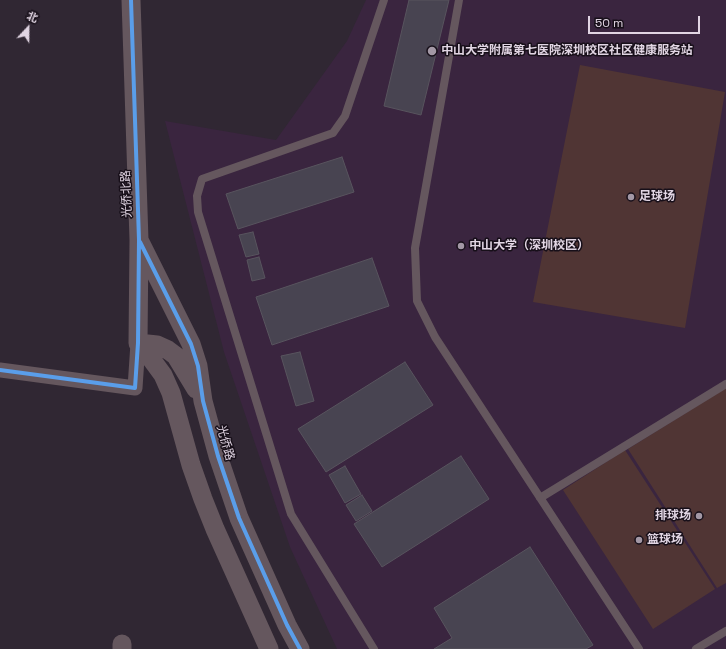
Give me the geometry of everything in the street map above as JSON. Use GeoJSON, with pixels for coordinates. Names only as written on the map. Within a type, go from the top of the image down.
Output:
{"type":"FeatureCollection","features":[{"type":"Feature","properties":{"kind":"street","name":"光侨北路"},"geometry":{"type":"LineString","coordinates":[[0,370],[135,388],[138,343],[139,240],[131,0]]}},
{"type":"Feature","properties":{"kind":"street","name":"光侨路"},"geometry":{"type":"LineString","coordinates":[[139,240],[191,344],[198,366],[203,401],[218,456],[239,518],[287,625],[300,649]]}},
{"type":"Feature","properties":{"kind":"street"},"geometry":{"type":"LineString","coordinates":[[138,343],[157,345],[176,356],[203,401]]}},
{"type":"Feature","properties":{"kind":"street"},"geometry":{"type":"LineString","coordinates":[[138,343],[163,375],[171,393],[191,465],[215,529],[269,649]]}},
{"type":"Feature","properties":{"kind":"street"},"geometry":{"type":"LineString","coordinates":[[215,529],[239,518]]}},
{"type":"Feature","properties":{"kind":"lane"},"geometry":{"type":"LineString","coordinates":[[374,649],[298,527],[292,514],[198,212],[197,196],[198,188],[202,180],[333,133],[345,116],[384,0]]}},
{"type":"Feature","properties":{"kind":"lane"},"geometry":{"type":"LineString","coordinates":[[459,0],[415,248],[417,302],[435,338],[639,649]]}},
{"type":"Feature","properties":{"kind":"lane"},"geometry":{"type":"LineString","coordinates":[[540,498],[726,384]]}},
{"type":"Feature","properties":{"kind":"lane"},"geometry":{"type":"LineString","coordinates":[[696,649],[726,631]]}},
{"type":"Feature","properties":{"kind":"shaded area","name":"中山大学（深圳校区）"},"geometry":{"type":"Polygon","coordinates":[[[366,0],[726,0],[726,649],[337,649],[290,547],[224,352],[165,121],[276,140],[347,41],[366,0]]]}},
{"type":"Feature","properties":{"kind":"shaded area","name":"足球场"},"geometry":{"type":"Polygon","coordinates":[[[580,65],[725,92],[685,328],[533,302],[580,65]]]}},
{"type":"Feature","properties":{"kind":"shaded area","name":"排球场"},"geometry":{"type":"Polygon","coordinates":[[[726,388],[726,583],[717,588],[628,449],[726,388]]]}},
{"type":"Feature","properties":{"kind":"shaded area","name":"篮球场"},"geometry":{"type":"Polygon","coordinates":[[[625,450],[715,589],[653,629],[563,490],[625,450]]]}},
{"type":"Feature","properties":{"kind":"building"},"geometry":{"type":"Polygon","coordinates":[[[409,0],[449,0],[421,115],[384,106],[409,0]]]}},
{"type":"Feature","properties":{"kind":"building"},"geometry":{"type":"Polygon","coordinates":[[[342,157],[354,192],[238,229],[226,194],[342,157]]]}},
{"type":"Feature","properties":{"kind":"building"},"geometry":{"type":"Polygon","coordinates":[[[253,232],[259,254],[246,257],[239,235],[253,232]]]}},
{"type":"Feature","properties":{"kind":"building"},"geometry":{"type":"Polygon","coordinates":[[[259,257],[265,278],[252,281],[247,260],[259,257]]]}},
{"type":"Feature","properties":{"kind":"building"},"geometry":{"type":"Polygon","coordinates":[[[372,258],[389,306],[272,345],[256,297],[372,258]]]}},
{"type":"Feature","properties":{"kind":"building"},"geometry":{"type":"Polygon","coordinates":[[[300,352],[314,401],[296,406],[281,356],[300,352]]]}},
{"type":"Feature","properties":{"kind":"building"},"geometry":{"type":"Polygon","coordinates":[[[405,362],[433,405],[326,472],[298,429],[405,362]]]}},
{"type":"Feature","properties":{"kind":"building"},"geometry":{"type":"Polygon","coordinates":[[[461,456],[489,499],[382,567],[354,524],[461,456]]]}},
{"type":"Feature","properties":{"kind":"building"},"geometry":{"type":"Polygon","coordinates":[[[345,466],[361,494],[345,503],[329,475],[345,466]]]}},
{"type":"Feature","properties":{"kind":"building"},"geometry":{"type":"Polygon","coordinates":[[[362,495],[372,511],[356,521],[346,505],[362,495]]]}},
{"type":"Feature","properties":{"kind":"building"},"geometry":{"type":"Polygon","coordinates":[[[530,547],[593,645],[586,649],[434,649],[452,638],[434,608],[530,547]]]}},
{"type":"Feature","properties":{"kind":"cycle path"},"geometry":{"type":"LineString","coordinates":[[0,370],[135,388],[138,343],[139,240],[131,0]]}},
{"type":"Feature","properties":{"kind":"cycle path"},"geometry":{"type":"LineString","coordinates":[[140,242],[191,344],[198,366],[203,401],[218,456],[239,518],[287,625],[300,649]]}},
{"type":"Feature","properties":{"kind":"place","name":"中山大学附属第七医院深圳校区社区健康服务站"},"geometry":{"type":"Point","coordinates":[432,51]}},
{"type":"Feature","properties":{"kind":"place","name":"足球场"},"geometry":{"type":"Point","coordinates":[631,197]}},
{"type":"Feature","properties":{"kind":"place","name":"中山大学（深圳校区）"},"geometry":{"type":"Point","coordinates":[461,246]}},
{"type":"Feature","properties":{"kind":"place","name":"排球场"},"geometry":{"type":"Point","coordinates":[699,516]}},
{"type":"Feature","properties":{"kind":"place","name":"篮球场"},"geometry":{"type":"Point","coordinates":[639,540]}}]}
